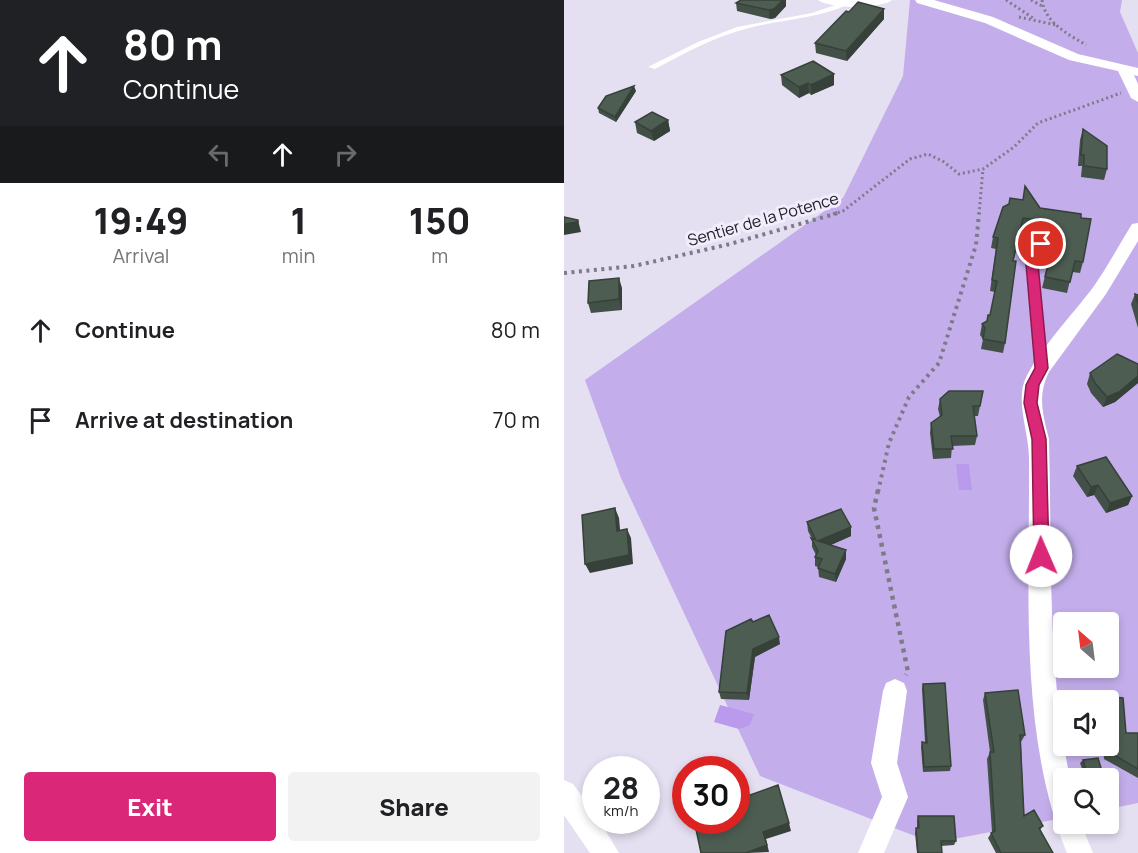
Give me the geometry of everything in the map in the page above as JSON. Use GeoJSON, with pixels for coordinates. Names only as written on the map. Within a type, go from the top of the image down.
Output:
{"type":"FeatureCollection","features":[{"type":"Feature","properties":{"kind":"street"},"geometry":{"type":"LineString","coordinates":[[824,0],[847,3],[886,0]]}},
{"type":"Feature","properties":{"kind":"street"},"geometry":{"type":"LineString","coordinates":[[921,0],[988,20],[1074,57],[1125,69],[1136,94]]}},
{"type":"Feature","properties":{"kind":"street"},"geometry":{"type":"LineString","coordinates":[[1054,768],[1044,696],[1039,439],[1031,403],[1033,385],[1042,368],[1100,290],[1138,228]]}},
{"type":"Feature","properties":{"kind":"street"},"geometry":{"type":"LineString","coordinates":[[871,853],[895,797],[884,763],[895,691]]}},
{"type":"Feature","properties":{"kind":"street"},"geometry":{"type":"LineString","coordinates":[[564,793],[606,853]]}},
{"type":"Feature","properties":{"kind":"street"},"geometry":{"type":"LineString","coordinates":[[1072,834],[1080,853]]}},
{"type":"Feature","properties":{"kind":"lane"},"geometry":{"type":"LineString","coordinates":[[652,68],[680,52],[745,26],[820,14],[847,3]]}},
{"type":"Feature","properties":{"kind":"lane"},"geometry":{"type":"LineString","coordinates":[[1041,244],[1032,264],[1042,368]]}},
{"type":"Feature","properties":{"kind":"path"},"geometry":{"type":"LineString","coordinates":[[1006,0],[1033,18]]}},
{"type":"Feature","properties":{"kind":"path"},"geometry":{"type":"LineString","coordinates":[[1031,0],[1042,6],[1056,25],[1125,69]]}},
{"type":"Feature","properties":{"kind":"path"},"geometry":{"type":"LineString","coordinates":[[1042,0],[1042,6]]}},
{"type":"Feature","properties":{"kind":"path"},"geometry":{"type":"LineString","coordinates":[[895,691],[908,672],[874,508],[889,443],[901,415],[909,397],[939,363],[946,344],[976,245],[983,168],[1014,147],[1038,123],[1136,94]]}},
{"type":"Feature","properties":{"kind":"path","name":"Sentier de la Potence"},"geometry":{"type":"LineString","coordinates":[[564,273],[634,267],[730,244],[843,211],[910,159],[928,154],[944,162],[958,174],[983,168]]}},
{"type":"Feature","properties":{"kind":"shaded area"},"geometry":{"type":"Polygon","coordinates":[[[910,0],[1122,0],[1120,12],[1138,53],[1138,803],[1119,807],[1119,768],[1053,768],[1053,820],[933,843],[760,776],[621,478],[585,380],[843,198],[903,76],[910,0]]]}},
{"type":"Feature","properties":{"kind":"shaded area"},"geometry":{"type":"Polygon","coordinates":[[[956,464],[969,464],[972,490],[959,490],[956,464]]]}},
{"type":"Feature","properties":{"kind":"shaded area"},"geometry":{"type":"Polygon","coordinates":[[[720,705],[754,714],[750,725],[739,729],[714,722],[720,705]]]}},
{"type":"Feature","properties":{"kind":"building"},"geometry":{"type":"Polygon","coordinates":[[[741,0],[783,0],[774,9],[769,10],[736,3],[741,0]]]}},
{"type":"Feature","properties":{"kind":"building"},"geometry":{"type":"Polygon","coordinates":[[[858,2],[884,9],[846,51],[815,43],[846,11],[849,12],[858,2]]]}},
{"type":"Feature","properties":{"kind":"building"},"geometry":{"type":"Polygon","coordinates":[[[813,61],[834,74],[811,85],[808,83],[799,87],[781,75],[813,61]]]}},
{"type":"Feature","properties":{"kind":"building"},"geometry":{"type":"Polygon","coordinates":[[[634,86],[615,117],[598,108],[606,96],[634,86]]]}},
{"type":"Feature","properties":{"kind":"building"},"geometry":{"type":"Polygon","coordinates":[[[652,112],[668,120],[651,131],[635,122],[652,112]]]}},
{"type":"Feature","properties":{"kind":"building"},"geometry":{"type":"Polygon","coordinates":[[[1083,129],[1107,146],[1107,169],[1084,166],[1084,155],[1081,155],[1083,129]]]}},
{"type":"Feature","properties":{"kind":"building"},"geometry":{"type":"Polygon","coordinates":[[[1025,186],[1040,208],[1081,214],[1081,218],[1091,219],[1083,262],[1075,261],[1070,282],[1045,277],[1049,260],[1058,262],[1064,237],[1044,221],[1023,218],[1013,261],[1016,261],[1005,343],[983,339],[985,328],[982,324],[990,315],[997,281],[992,280],[998,238],[993,237],[1003,207],[1009,204],[1010,198],[1023,200],[1025,186]]]}},
{"type":"Feature","properties":{"kind":"building"},"geometry":{"type":"Polygon","coordinates":[[[564,217],[578,220],[578,222],[564,224],[564,217]]]}},
{"type":"Feature","properties":{"kind":"building"},"geometry":{"type":"Polygon","coordinates":[[[619,278],[619,299],[588,303],[589,281],[619,278]]]}},
{"type":"Feature","properties":{"kind":"building"},"geometry":{"type":"Polygon","coordinates":[[[1117,354],[1138,364],[1138,376],[1119,392],[1107,397],[1090,373],[1117,354]]]}},
{"type":"Feature","properties":{"kind":"building"},"geometry":{"type":"Polygon","coordinates":[[[949,391],[983,391],[980,406],[973,406],[977,436],[951,436],[953,449],[934,449],[931,423],[942,415],[940,399],[949,391]]]}},
{"type":"Feature","properties":{"kind":"building"},"geometry":{"type":"Polygon","coordinates":[[[1106,457],[1132,496],[1110,503],[1098,485],[1091,487],[1077,466],[1106,457]]]}},
{"type":"Feature","properties":{"kind":"building"},"geometry":{"type":"Polygon","coordinates":[[[615,508],[617,531],[627,529],[629,555],[585,564],[582,515],[615,508]]]}},
{"type":"Feature","properties":{"kind":"building"},"geometry":{"type":"Polygon","coordinates":[[[841,509],[851,527],[818,541],[846,550],[835,574],[818,568],[822,559],[815,557],[818,551],[811,538],[816,540],[807,522],[841,509]]]}},
{"type":"Feature","properties":{"kind":"building"},"geometry":{"type":"Polygon","coordinates":[[[769,615],[779,637],[753,649],[747,693],[719,692],[726,631],[751,619],[753,622],[769,615]]]}},
{"type":"Feature","properties":{"kind":"building"},"geometry":{"type":"Polygon","coordinates":[[[945,683],[951,766],[924,767],[922,742],[927,743],[923,684],[945,683]]]}},
{"type":"Feature","properties":{"kind":"building"},"geometry":{"type":"Polygon","coordinates":[[[1018,690],[1025,735],[1020,735],[1024,816],[1034,810],[1043,826],[1039,828],[1053,853],[1001,853],[991,833],[995,831],[990,752],[994,752],[985,693],[1018,690]]]}},
{"type":"Feature","properties":{"kind":"building"},"geometry":{"type":"Polygon","coordinates":[[[1119,698],[1123,698],[1126,733],[1138,733],[1138,769],[1116,756],[1119,756],[1119,698]]]}},
{"type":"Feature","properties":{"kind":"building"},"geometry":{"type":"Polygon","coordinates":[[[1098,758],[1101,768],[1085,768],[1083,760],[1098,758]]]}},
{"type":"Feature","properties":{"kind":"building"},"geometry":{"type":"Polygon","coordinates":[[[778,785],[789,823],[763,832],[767,845],[746,853],[701,853],[697,834],[750,834],[750,795],[778,785]]]}},
{"type":"Feature","properties":{"kind":"building"},"geometry":{"type":"Polygon","coordinates":[[[918,816],[954,816],[956,841],[941,841],[942,853],[918,853],[916,828],[919,828],[918,816]]]}},
{"type":"Feature","properties":{"kind":"route"},"geometry":{"type":"LineString","coordinates":[[1041,244],[1032,264],[1042,368],[1033,385],[1031,403],[1039,439],[1041,556]]}}]}
